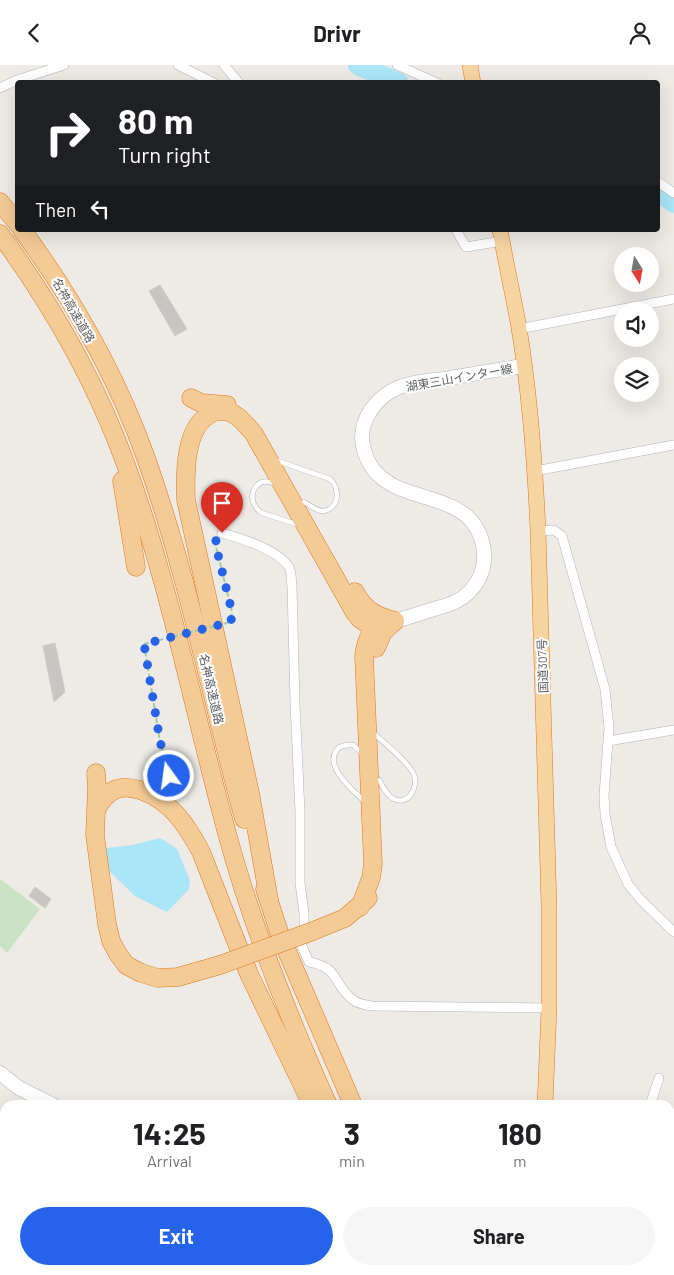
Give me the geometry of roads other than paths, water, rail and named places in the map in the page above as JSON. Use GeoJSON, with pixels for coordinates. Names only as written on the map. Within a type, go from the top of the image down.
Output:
{"type":"FeatureCollection","features":[{"type":"Feature","properties":{"kind":"highway"},"geometry":{"type":"LineString","coordinates":[[470,65],[472,80]]}},
{"type":"Feature","properties":{"kind":"highway"},"geometry":{"type":"LineString","coordinates":[[0,202],[15,220]]}},
{"type":"Feature","properties":{"kind":"highway","name":"名神高速道路"},"geometry":{"type":"LineString","coordinates":[[23,232],[51,271],[91,339],[125,406],[146,456],[192,609],[235,787],[280,935],[351,1100]]}},
{"type":"Feature","properties":{"kind":"highway","name":"名神高速道路"},"geometry":{"type":"LineString","coordinates":[[0,235],[25,268],[56,317],[85,371],[126,463],[145,519],[228,837],[248,904],[295,1031],[326,1100]]}},
{"type":"Feature","properties":{"kind":"highway","name":"国道307号"},"geometry":{"type":"LineString","coordinates":[[501,235],[519,329],[535,471],[549,906],[549,1008],[545,1100]]}},
{"type":"Feature","properties":{"kind":"highway"},"geometry":{"type":"LineString","coordinates":[[96,773],[97,808],[95,835],[107,924],[118,954],[126,965],[141,973],[158,978],[178,977],[220,965],[345,918],[360,907],[371,894],[380,874],[382,844],[380,780],[364,656],[365,645],[374,628],[360,619],[355,613],[311,529],[285,489],[263,430],[250,415],[230,406],[201,403],[191,398]]}},
{"type":"Feature","properties":{"kind":"highway"},"geometry":{"type":"LineString","coordinates":[[269,900],[250,793],[186,500],[187,459],[196,426],[208,415],[223,411],[238,417],[275,460],[304,502],[365,607],[374,614],[395,621],[383,632],[377,642],[374,655],[373,732],[369,762],[373,809],[372,864],[367,893],[360,907]]}},
{"type":"Feature","properties":{"kind":"highway"},"geometry":{"type":"LineString","coordinates":[[109,422],[126,501],[136,567]]}},
{"type":"Feature","properties":{"kind":"highway"},"geometry":{"type":"LineString","coordinates":[[97,808],[104,797],[111,791],[120,788],[136,789],[160,799],[171,807],[188,829],[201,853],[249,974],[310,1100]]}},
{"type":"Feature","properties":{"kind":"main road","name":"湖東三山インター線"},"geometry":{"type":"LineString","coordinates":[[374,628],[455,602],[467,594],[478,583],[484,566],[484,550],[481,536],[473,521],[460,511],[446,503],[396,487],[375,471],[362,445],[362,429],[367,415],[378,401],[393,391],[411,384],[524,366]]}},
{"type":"Feature","properties":{"kind":"main road"},"geometry":{"type":"LineString","coordinates":[[0,1073],[19,1089],[42,1100]]}},
{"type":"Feature","properties":{"kind":"street"},"geometry":{"type":"LineString","coordinates":[[17,80],[64,65]]}},
{"type":"Feature","properties":{"kind":"street"},"geometry":{"type":"LineString","coordinates":[[178,65],[208,80]]}},
{"type":"Feature","properties":{"kind":"street"},"geometry":{"type":"LineString","coordinates":[[224,65],[236,80]]}},
{"type":"Feature","properties":{"kind":"street"},"geometry":{"type":"LineString","coordinates":[[397,65],[430,80]]}},
{"type":"Feature","properties":{"kind":"street"},"geometry":{"type":"LineString","coordinates":[[0,87],[15,81]]}},
{"type":"Feature","properties":{"kind":"street"},"geometry":{"type":"LineString","coordinates":[[660,183],[674,193]]}},
{"type":"Feature","properties":{"kind":"street"},"geometry":{"type":"LineString","coordinates":[[457,232],[466,247],[501,235]]}},
{"type":"Feature","properties":{"kind":"street"},"geometry":{"type":"LineString","coordinates":[[519,329],[674,299]]}},
{"type":"Feature","properties":{"kind":"street"},"geometry":{"type":"LineString","coordinates":[[535,471],[674,445]]}},
{"type":"Feature","properties":{"kind":"street"},"geometry":{"type":"LineString","coordinates":[[538,531],[554,530],[562,536],[605,689],[608,741],[604,795],[605,814],[611,847],[628,884],[640,899],[674,932]]}},
{"type":"Feature","properties":{"kind":"street"},"geometry":{"type":"LineString","coordinates":[[222,533],[266,549],[276,555],[290,568],[300,813],[300,883],[304,913],[304,930],[301,944],[308,962],[321,964],[331,971],[354,1001],[372,1007],[549,1008]]}},
{"type":"Feature","properties":{"kind":"street"},"geometry":{"type":"LineString","coordinates":[[608,741],[674,730]]}},
{"type":"Feature","properties":{"kind":"street"},"geometry":{"type":"LineString","coordinates":[[652,1100],[659,1078]]}},
{"type":"Feature","properties":{"kind":"lane"},"geometry":{"type":"LineString","coordinates":[[275,460],[330,479],[334,483],[338,495],[330,509],[318,510],[304,502]]}},
{"type":"Feature","properties":{"kind":"lane"},"geometry":{"type":"LineString","coordinates":[[285,489],[270,481],[264,481],[258,484],[254,490],[253,504],[257,510],[269,516],[311,529]]}},
{"type":"Feature","properties":{"kind":"lane"},"geometry":{"type":"LineString","coordinates":[[373,732],[410,769],[415,781],[415,788],[412,794],[398,800],[387,794],[380,780]]}},
{"type":"Feature","properties":{"kind":"lane"},"geometry":{"type":"LineString","coordinates":[[369,762],[358,748],[353,745],[339,747],[333,760],[338,774],[373,809]]}},
{"type":"Feature","properties":{"kind":"water"},"geometry":{"type":"Polygon","coordinates":[[[160,838],[177,849],[190,880],[189,889],[167,912],[135,896],[110,872],[101,858],[106,848],[133,845],[160,838]]]}},
{"type":"Feature","properties":{"kind":"waterway"},"geometry":{"type":"LineString","coordinates":[[358,65],[392,80]]}},
{"type":"Feature","properties":{"kind":"waterway"},"geometry":{"type":"LineString","coordinates":[[660,192],[674,203]]}}]}
